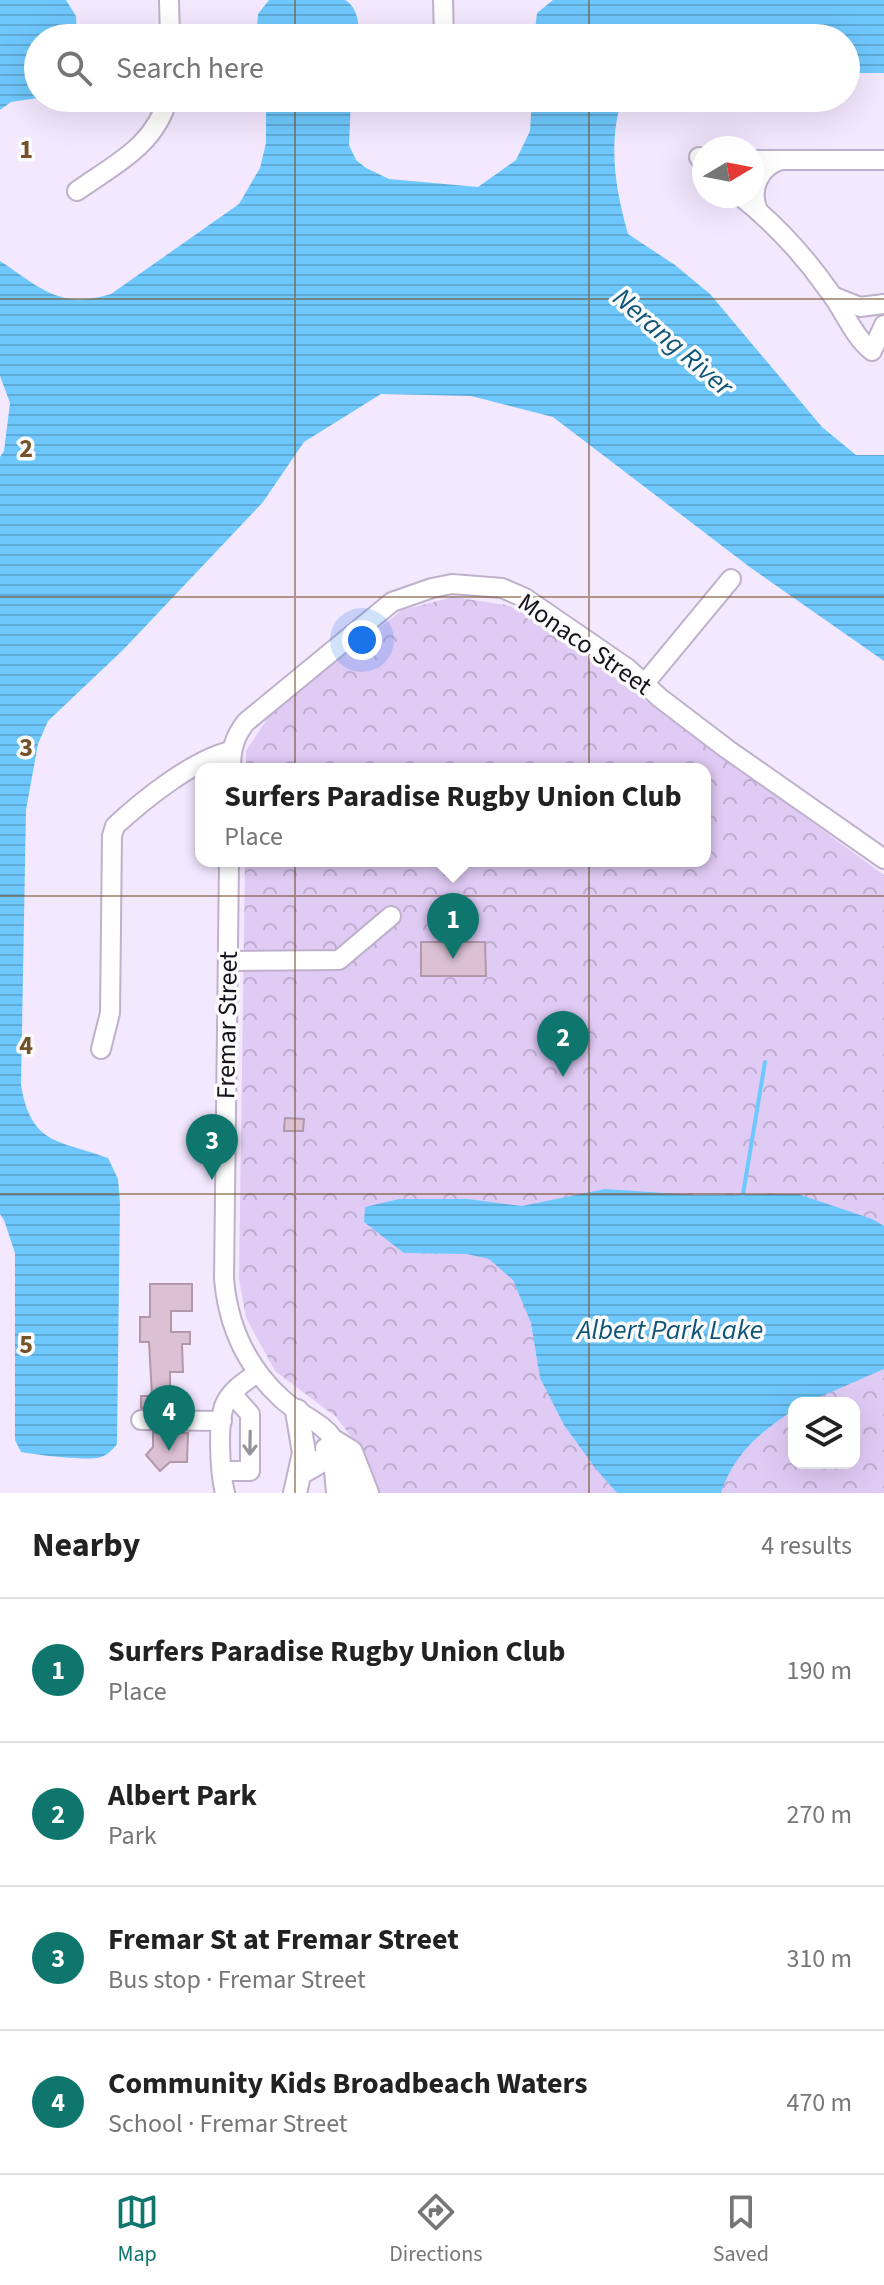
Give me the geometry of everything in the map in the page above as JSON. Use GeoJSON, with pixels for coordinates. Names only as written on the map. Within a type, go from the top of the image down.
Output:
{"type":"FeatureCollection","features":[{"type":"Feature","properties":{"kind":"main road"},"geometry":{"type":"LineString","coordinates":[[299,1483],[304,1453],[302,1415]]}},
{"type":"Feature","properties":{"kind":"main road"},"geometry":{"type":"LineString","coordinates":[[299,1483],[336,1453],[351,1452],[367,1493]]}},
{"type":"Feature","properties":{"kind":"street"},"geometry":{"type":"LineString","coordinates":[[169,0],[170,24]]}},
{"type":"Feature","properties":{"kind":"street"},"geometry":{"type":"LineString","coordinates":[[443,0],[444,24]]}},
{"type":"Feature","properties":{"kind":"street"},"geometry":{"type":"LineString","coordinates":[[77,191],[143,145],[163,112]]}},
{"type":"Feature","properties":{"kind":"street"},"geometry":{"type":"LineString","coordinates":[[764,160],[884,160]]}},
{"type":"Feature","properties":{"kind":"street"},"geometry":{"type":"LineString","coordinates":[[758,211],[755,190],[759,176],[767,166],[784,160]]}},
{"type":"Feature","properties":{"kind":"street"},"geometry":{"type":"LineString","coordinates":[[754,208],[795,247],[872,351],[884,325]]}},
{"type":"Feature","properties":{"kind":"street"},"geometry":{"type":"LineString","coordinates":[[833,295],[857,306],[884,304]]}},
{"type":"Feature","properties":{"kind":"street"},"geometry":{"type":"LineString","coordinates":[[645,683],[731,579]]}},
{"type":"Feature","properties":{"kind":"street","name":"Monaco Street"},"geometry":{"type":"LineString","coordinates":[[202,763],[215,754],[231,760],[236,734],[246,722],[392,602],[432,588],[475,585],[502,588],[525,598],[645,683],[727,749],[884,859]]}},
{"type":"Feature","properties":{"kind":"street","name":"Monaco Street"},"geometry":{"type":"LineString","coordinates":[[101,1049],[110,1013],[112,836],[115,826],[195,767]]}},
{"type":"Feature","properties":{"kind":"street","name":"Fremar Street"},"geometry":{"type":"LineString","coordinates":[[229,867],[224,1279],[233,1325],[257,1373],[275,1393],[323,1428],[336,1453]]}},
{"type":"Feature","properties":{"kind":"street"},"geometry":{"type":"LineString","coordinates":[[228,961],[339,960],[391,916]]}},
{"type":"Feature","properties":{"kind":"street"},"geometry":{"type":"LineString","coordinates":[[225,1493],[222,1421],[226,1402],[257,1373]]}},
{"type":"Feature","properties":{"kind":"street"},"geometry":{"type":"LineString","coordinates":[[222,1471],[250,1471],[250,1414],[232,1394]]}},
{"type":"Feature","properties":{"kind":"street"},"geometry":{"type":"LineString","coordinates":[[141,1420],[222,1421]]}},
{"type":"Feature","properties":{"kind":"street"},"geometry":{"type":"LineString","coordinates":[[336,1453],[336,1493]]}},
{"type":"Feature","properties":{"kind":"street"},"geometry":{"type":"LineString","coordinates":[[336,1453],[351,1493]]}},
{"type":"Feature","properties":{"kind":"green space"},"geometry":{"type":"Polygon","coordinates":[[[453,597],[506,605],[541,619],[624,685],[884,875],[884,1493],[377,1493],[358,1446],[336,1417],[275,1371],[246,1318],[239,1279],[245,867],[711,867],[711,763],[246,763],[246,751],[271,713],[402,610],[453,597]]]}},
{"type":"Feature","properties":{"kind":"water"},"geometry":{"type":"Polygon","coordinates":[[[0,0],[66,0],[76,16],[76,24],[24,24],[24,100],[11,102],[0,110],[0,0]]]}},
{"type":"Feature","properties":{"kind":"water"},"geometry":{"type":"Polygon","coordinates":[[[269,0],[345,0],[355,12],[358,24],[257,24],[258,14],[269,0]]]}},
{"type":"Feature","properties":{"kind":"water"},"geometry":{"type":"Polygon","coordinates":[[[553,0],[884,0],[884,73],[860,73],[860,24],[536,24],[537,13],[553,0]]]}},
{"type":"Feature","properties":{"kind":"water","name":"Nerang River"},"geometry":{"type":"Polygon","coordinates":[[[266,112],[350,112],[349,145],[356,160],[366,168],[389,179],[478,187],[516,160],[530,131],[531,112],[619,112],[615,166],[628,234],[675,265],[710,294],[822,427],[856,455],[884,455],[884,661],[751,568],[553,417],[471,396],[381,394],[304,442],[263,502],[123,650],[48,721],[38,744],[26,810],[21,1085],[32,1120],[40,1130],[62,1143],[108,1158],[118,1179],[117,1444],[97,1458],[21,1452],[15,1440],[15,1253],[0,1214],[0,457],[4,451],[10,403],[0,376],[0,261],[40,288],[64,298],[93,298],[111,294],[239,204],[260,168],[266,143],[266,112]]]}},
{"type":"Feature","properties":{"kind":"water","name":"Albert Park Lake"},"geometry":{"type":"Polygon","coordinates":[[[605,1189],[695,1195],[798,1194],[872,1219],[884,1226],[884,1369],[820,1397],[788,1397],[788,1414],[750,1445],[733,1467],[721,1493],[617,1493],[564,1425],[540,1378],[531,1323],[513,1280],[489,1259],[467,1254],[404,1253],[364,1222],[365,1207],[399,1199],[468,1199],[522,1206],[605,1189]]]}},
{"type":"Feature","properties":{"kind":"building"},"geometry":{"type":"Polygon","coordinates":[[[421,942],[485,942],[486,976],[421,976],[421,942]]]}},
{"type":"Feature","properties":{"kind":"building"},"geometry":{"type":"Polygon","coordinates":[[[285,1118],[304,1119],[303,1131],[284,1131],[285,1118]]]}},
{"type":"Feature","properties":{"kind":"building"},"geometry":{"type":"Polygon","coordinates":[[[150,1284],[192,1284],[192,1311],[171,1311],[171,1332],[190,1332],[190,1344],[182,1344],[183,1372],[170,1372],[170,1396],[182,1396],[182,1408],[141,1408],[141,1396],[152,1396],[149,1342],[140,1342],[140,1317],[150,1317],[150,1284]]]}},
{"type":"Feature","properties":{"kind":"building"},"geometry":{"type":"Polygon","coordinates":[[[153,1432],[188,1433],[187,1462],[170,1462],[160,1471],[146,1455],[153,1447],[153,1432]]]}},
{"type":"Feature","properties":{"kind":"waterway"},"geometry":{"type":"LineString","coordinates":[[743,1194],[765,1062]]}},
{"type":"Feature","properties":{"kind":"place","name":"Surfers Paradise Rugby Union Club"},"geometry":{"type":"Point","coordinates":[453,959]}},
{"type":"Feature","properties":{"kind":"place","name":"Albert Park"},"geometry":{"type":"Point","coordinates":[563,1077]}},
{"type":"Feature","properties":{"kind":"place","name":"Fremar St at Fremar Street"},"geometry":{"type":"Point","coordinates":[212,1180]}},
{"type":"Feature","properties":{"kind":"place","name":"Community Kids Broadbeach Waters"},"geometry":{"type":"Point","coordinates":[169,1451]}}]}
